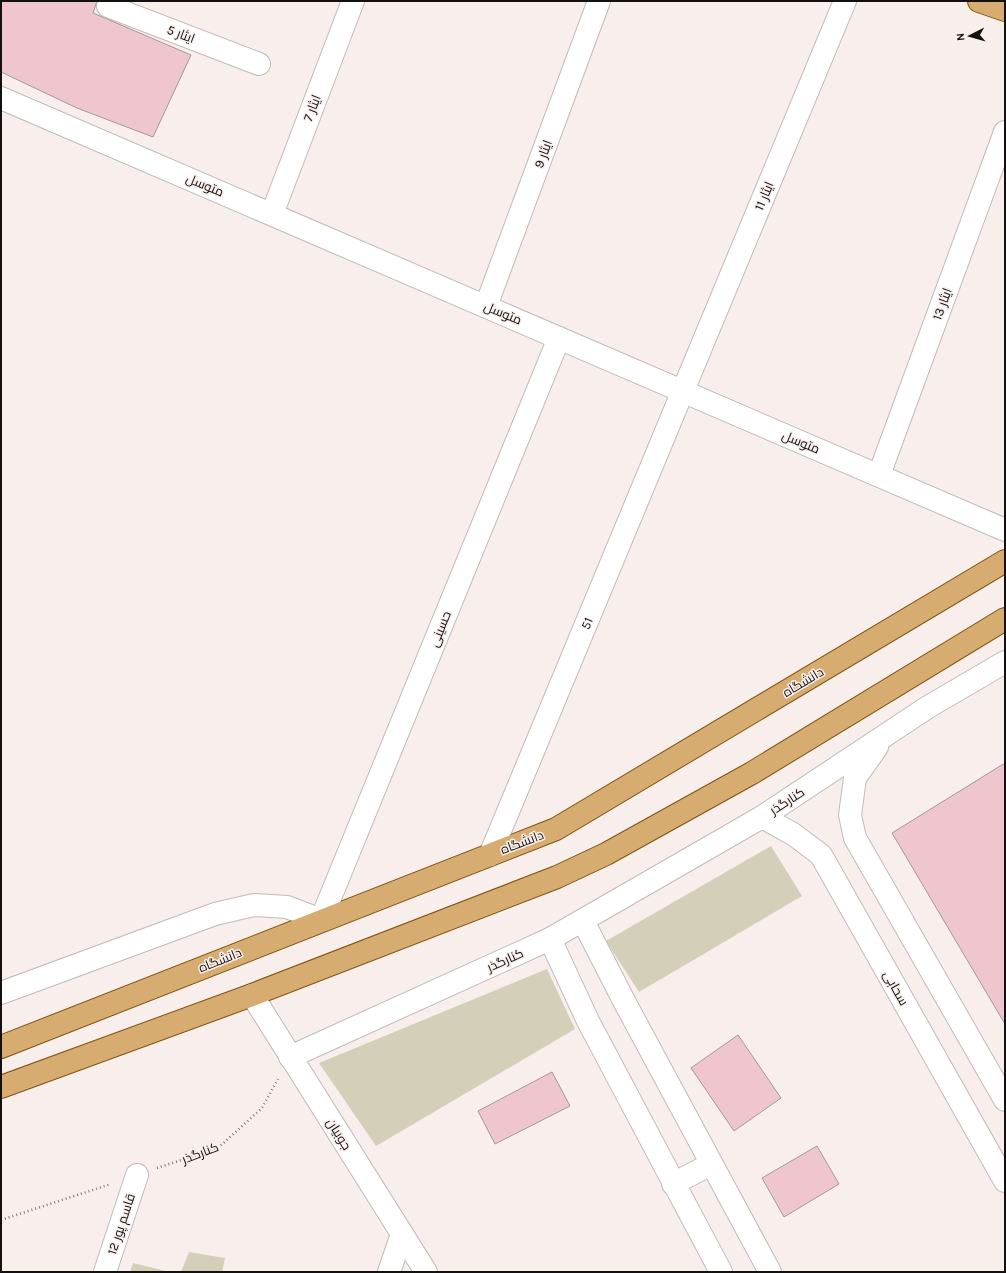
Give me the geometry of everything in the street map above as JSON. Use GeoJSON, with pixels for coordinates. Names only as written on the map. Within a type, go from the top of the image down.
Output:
{"type":"FeatureCollection","features":[{"type":"Feature","properties":{"kind":"main road"},"geometry":{"type":"LineString","coordinates":[[979,1],[1005,10]]}},
{"type":"Feature","properties":{"kind":"main road","name":"دانشگاه"},"geometry":{"type":"LineString","coordinates":[[1,1047],[321,920],[556,829],[1005,561]]}},
{"type":"Feature","properties":{"kind":"main road"},"geometry":{"type":"LineString","coordinates":[[1,1087],[252,995],[557,877],[606,854],[752,773],[1005,619]]}},
{"type":"Feature","properties":{"kind":"street","name":"ایثار 5"},"geometry":{"type":"LineString","coordinates":[[110,1],[108,6],[259,64]]}},
{"type":"Feature","properties":{"kind":"street","name":"ایثار 7"},"geometry":{"type":"LineString","coordinates":[[272,214],[353,1]]}},
{"type":"Feature","properties":{"kind":"street","name":"ایثار 9"},"geometry":{"type":"LineString","coordinates":[[486,306],[599,1]]}},
{"type":"Feature","properties":{"kind":"street","name":"ایثار 11"},"geometry":{"type":"LineString","coordinates":[[682,391],[845,1]]}},
{"type":"Feature","properties":{"kind":"street","name":"متوسل"},"geometry":{"type":"LineString","coordinates":[[1,98],[1005,530]]}},
{"type":"Feature","properties":{"kind":"street","name":"ایثار 13"},"geometry":{"type":"LineString","coordinates":[[879,475],[1005,132]]}},
{"type":"Feature","properties":{"kind":"street","name":"حسینی"},"geometry":{"type":"LineString","coordinates":[[321,920],[559,338]]}},
{"type":"Feature","properties":{"kind":"street","name":"51"},"geometry":{"type":"LineString","coordinates":[[490,855],[682,391]]}},
{"type":"Feature","properties":{"kind":"street","name":"کنارگذر"},"geometry":{"type":"LineString","coordinates":[[290,1057],[550,940],[762,817],[928,707],[1005,662]]}},
{"type":"Feature","properties":{"kind":"street"},"geometry":{"type":"LineString","coordinates":[[885,736],[855,778],[850,815],[855,838],[1005,1100]]}},
{"type":"Feature","properties":{"kind":"street","name":"سحابی"},"geometry":{"type":"LineString","coordinates":[[762,817],[793,834],[821,855],[1005,1181]]}},
{"type":"Feature","properties":{"kind":"street"},"geometry":{"type":"LineString","coordinates":[[1,993],[215,914],[254,905],[287,907],[321,920]]}},
{"type":"Feature","properties":{"kind":"street"},"geometry":{"type":"LineString","coordinates":[[583,921],[711,1164],[770,1272]]}},
{"type":"Feature","properties":{"kind":"street"},"geometry":{"type":"LineString","coordinates":[[550,940],[588,1021],[673,1184],[721,1272]]}},
{"type":"Feature","properties":{"kind":"street","name":"جوبیان"},"geometry":{"type":"LineString","coordinates":[[252,995],[426,1272]]}},
{"type":"Feature","properties":{"kind":"street"},"geometry":{"type":"LineString","coordinates":[[673,1184],[711,1164]]}},
{"type":"Feature","properties":{"kind":"street","name":"قاسم پور 12"},"geometry":{"type":"LineString","coordinates":[[105,1272],[137,1175]]}},
{"type":"Feature","properties":{"kind":"street"},"geometry":{"type":"LineString","coordinates":[[389,1272],[402,1234]]}},
{"type":"Feature","properties":{"kind":"path","name":"کنارگذر"},"geometry":{"type":"LineString","coordinates":[[1,1220],[218,1148],[262,1108],[290,1057]]}},
{"type":"Feature","properties":{"kind":"shaded area"},"geometry":{"type":"Polygon","coordinates":[[[771,846],[802,896],[639,992],[606,941],[771,846]]]}},
{"type":"Feature","properties":{"kind":"shaded area"},"geometry":{"type":"Polygon","coordinates":[[[547,969],[575,1029],[376,1146],[319,1063],[547,969]]]}},
{"type":"Feature","properties":{"kind":"shaded area"},"geometry":{"type":"Polygon","coordinates":[[[189,1252],[225,1258],[222,1272],[181,1272],[189,1252]]]}},
{"type":"Feature","properties":{"kind":"shaded area"},"geometry":{"type":"Polygon","coordinates":[[[133,1263],[170,1272],[130,1272],[133,1263]]]}},
{"type":"Feature","properties":{"kind":"building"},"geometry":{"type":"Polygon","coordinates":[[[1,1],[97,1],[93,13],[191,55],[153,137],[77,108],[1,72],[1,1]]]}},
{"type":"Feature","properties":{"kind":"building"},"geometry":{"type":"Polygon","coordinates":[[[1005,763],[1005,1024],[892,833],[1005,763]]]}},
{"type":"Feature","properties":{"kind":"building"},"geometry":{"type":"Polygon","coordinates":[[[738,1035],[781,1098],[734,1131],[691,1068],[738,1035]]]}},
{"type":"Feature","properties":{"kind":"building"},"geometry":{"type":"Polygon","coordinates":[[[552,1072],[570,1106],[495,1144],[478,1111],[552,1072]]]}},
{"type":"Feature","properties":{"kind":"building"},"geometry":{"type":"Polygon","coordinates":[[[817,1146],[839,1184],[784,1217],[762,1178],[817,1146]]]}}]}
